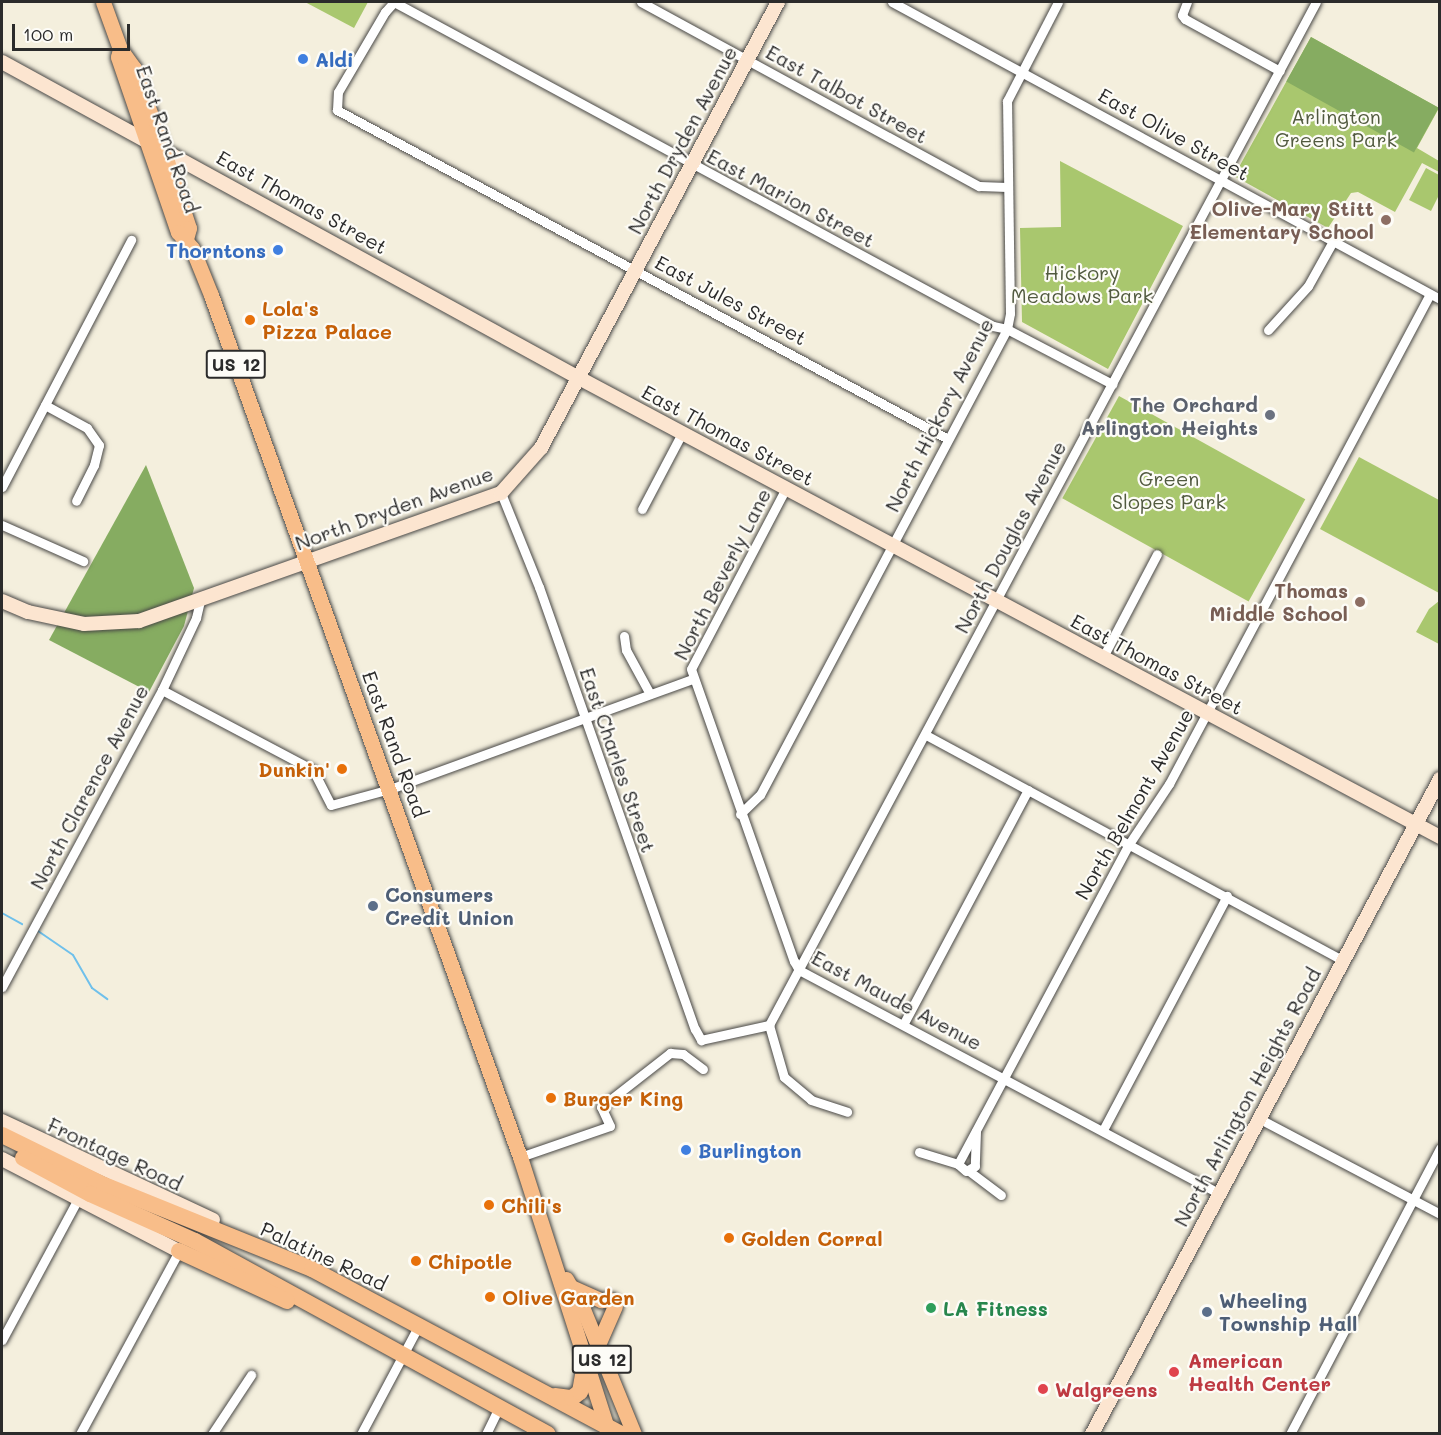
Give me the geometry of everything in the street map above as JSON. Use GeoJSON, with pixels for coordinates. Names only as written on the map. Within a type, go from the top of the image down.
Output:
{"type":"FeatureCollection","features":[{"type":"Feature","properties":{"kind":"highway","name":"Palatine Road"},"geometry":{"type":"LineString","coordinates":[[2,1135],[104,1185],[312,1269],[419,1324],[612,1431]]}},
{"type":"Feature","properties":{"kind":"highway"},"geometry":{"type":"LineString","coordinates":[[2,1147],[90,1194],[195,1240],[548,1434]]}},
{"type":"Feature","properties":{"kind":"highway"},"geometry":{"type":"LineString","coordinates":[[213,1220],[312,1269]]}},
{"type":"Feature","properties":{"kind":"highway"},"geometry":{"type":"LineString","coordinates":[[179,1251],[305,1309],[333,1316]]}},
{"type":"Feature","properties":{"kind":"highway"},"geometry":{"type":"LineString","coordinates":[[550,1395],[565,1399],[580,1392],[585,1364]]}},
{"type":"Feature","properties":{"kind":"main road","name":"East Rand Road"},"geometry":{"type":"LineString","coordinates":[[103,2],[120,49],[134,68],[163,149],[189,228],[186,239]]}},
{"type":"Feature","properties":{"kind":"main road","name":"East Rand Road"},"geometry":{"type":"LineString","coordinates":[[120,49],[118,57],[178,232],[186,239],[211,295],[390,789],[558,1266],[569,1317],[585,1364],[612,1431]]}},
{"type":"Feature","properties":{"kind":"main road","name":"East Rand Road"},"geometry":{"type":"LineString","coordinates":[[558,1266],[597,1347],[634,1434]]}},
{"type":"Feature","properties":{"kind":"main road"},"geometry":{"type":"LineString","coordinates":[[569,1286],[614,1303],[597,1347]]}},
{"type":"Feature","properties":{"kind":"street","name":"East Jules Street"},"geometry":{"type":"LineString","coordinates":[[394,2],[338,92],[337,110],[948,439]]}},
{"type":"Feature","properties":{"kind":"street","name":"East Marion Street"},"geometry":{"type":"LineString","coordinates":[[394,2],[993,326],[1006,329],[1112,384]]}},
{"type":"Feature","properties":{"kind":"street","name":"East Talbot Street"},"geometry":{"type":"LineString","coordinates":[[642,2],[979,186],[1007,187]]}},
{"type":"Feature","properties":{"kind":"street","name":"North Dryden Avenue"},"geometry":{"type":"LineString","coordinates":[[2,601],[28,612],[84,624],[139,621],[200,602],[501,493],[541,448],[778,2]]}},
{"type":"Feature","properties":{"kind":"street","name":"East Olive Street"},"geometry":{"type":"LineString","coordinates":[[892,2],[1440,299]]}},
{"type":"Feature","properties":{"kind":"street","name":"North Hickory Avenue"},"geometry":{"type":"LineString","coordinates":[[740,814],[760,795],[1006,329],[1010,313],[1007,101],[1058,2]]}},
{"type":"Feature","properties":{"kind":"street"},"geometry":{"type":"LineString","coordinates":[[1187,2],[1182,15],[1185,19],[1280,71]]}},
{"type":"Feature","properties":{"kind":"street","name":"North Douglas Avenue"},"geometry":{"type":"LineString","coordinates":[[769,1025],[1316,2]]}},
{"type":"Feature","properties":{"kind":"street","name":"East Thomas Street"},"geometry":{"type":"LineString","coordinates":[[2,62],[579,378],[1440,837]]}},
{"type":"Feature","properties":{"kind":"street"},"geometry":{"type":"LineString","coordinates":[[2,488],[131,240]]}},
{"type":"Feature","properties":{"kind":"street"},"geometry":{"type":"LineString","coordinates":[[1268,330],[1308,286],[1333,241]]}},
{"type":"Feature","properties":{"kind":"street","name":"North Belmont Avenue"},"geometry":{"type":"LineString","coordinates":[[958,1164],[1130,844],[1162,797],[1430,294]]}},
{"type":"Feature","properties":{"kind":"street"},"geometry":{"type":"LineString","coordinates":[[45,405],[87,428],[99,445],[94,465],[76,501]]}},
{"type":"Feature","properties":{"kind":"street"},"geometry":{"type":"LineString","coordinates":[[642,509],[682,433]]}},
{"type":"Feature","properties":{"kind":"street","name":"North Beverly Lane"},"geometry":{"type":"LineString","coordinates":[[162,690],[312,770],[331,805],[390,789],[692,679],[691,669],[786,488]]}},
{"type":"Feature","properties":{"kind":"street","name":"East Charles Street"},"geometry":{"type":"LineString","coordinates":[[501,493],[539,587],[583,717],[701,1040],[769,1025]]}},
{"type":"Feature","properties":{"kind":"street"},"geometry":{"type":"LineString","coordinates":[[2,525],[83,561]]}},
{"type":"Feature","properties":{"kind":"street"},"geometry":{"type":"LineString","coordinates":[[1103,657],[1157,554]]}},
{"type":"Feature","properties":{"kind":"street","name":"North Clarence Avenue"},"geometry":{"type":"LineString","coordinates":[[2,987],[162,690],[196,618],[200,602]]}},
{"type":"Feature","properties":{"kind":"street"},"geometry":{"type":"LineString","coordinates":[[624,636],[626,650],[650,694]]}},
{"type":"Feature","properties":{"kind":"street","name":"East Maude Avenue"},"geometry":{"type":"LineString","coordinates":[[692,679],[799,970],[904,1023],[1218,1194]]}},
{"type":"Feature","properties":{"kind":"street"},"geometry":{"type":"LineString","coordinates":[[926,735],[1342,960]]}},
{"type":"Feature","properties":{"kind":"street","name":"North Arlington Heights Road"},"geometry":{"type":"LineString","coordinates":[[1092,1434],[1440,779]]}},
{"type":"Feature","properties":{"kind":"street"},"geometry":{"type":"LineString","coordinates":[[904,1023],[1028,790]]}},
{"type":"Feature","properties":{"kind":"street"},"geometry":{"type":"LineString","coordinates":[[1103,1130],[1227,896]]}},
{"type":"Feature","properties":{"kind":"street"},"geometry":{"type":"LineString","coordinates":[[769,1025],[784,1077],[811,1100],[847,1112]]}},
{"type":"Feature","properties":{"kind":"street"},"geometry":{"type":"LineString","coordinates":[[520,1157],[610,1126],[602,1107],[670,1053],[683,1054],[703,1070]]}},
{"type":"Feature","properties":{"kind":"street"},"geometry":{"type":"LineString","coordinates":[[1258,1118],[1440,1214]]}},
{"type":"Feature","properties":{"kind":"street","name":"Frontage Road"},"geometry":{"type":"LineString","coordinates":[[2,1121],[213,1220]]}},
{"type":"Feature","properties":{"kind":"street"},"geometry":{"type":"LineString","coordinates":[[969,1171],[975,1166],[978,1156],[976,1131]]}},
{"type":"Feature","properties":{"kind":"street"},"geometry":{"type":"LineString","coordinates":[[1290,1434],[1440,1148]]}},
{"type":"Feature","properties":{"kind":"street"},"geometry":{"type":"LineString","coordinates":[[919,1152],[958,1164],[1001,1196]]}},
{"type":"Feature","properties":{"kind":"street"},"geometry":{"type":"LineString","coordinates":[[2,1159],[179,1251],[80,1434]]}},
{"type":"Feature","properties":{"kind":"street"},"geometry":{"type":"LineString","coordinates":[[2,1340],[78,1199]]}},
{"type":"Feature","properties":{"kind":"street"},"geometry":{"type":"LineString","coordinates":[[361,1434],[419,1324]]}},
{"type":"Feature","properties":{"kind":"street"},"geometry":{"type":"LineString","coordinates":[[212,1434],[250,1375]]}},
{"type":"Feature","properties":{"kind":"street"},"geometry":{"type":"LineString","coordinates":[[486,1434],[500,1407]]}},
{"type":"Feature","properties":{"kind":"green space"},"geometry":{"type":"Polygon","coordinates":[[[305,2],[368,2],[354,28],[305,2]]]}},
{"type":"Feature","properties":{"kind":"green space","name":"Arlington Greens Park"},"geometry":{"type":"Polygon","coordinates":[[[1311,37],[1439,108],[1417,148],[1439,161],[1439,172],[1422,163],[1395,212],[1358,192],[1351,193],[1328,228],[1234,176],[1311,37]]]}},
{"type":"Feature","properties":{"kind":"green space"},"geometry":{"type":"Polygon","coordinates":[[[1311,37],[1439,108],[1414,152],[1286,82],[1311,37]]]}},
{"type":"Feature","properties":{"kind":"green space","name":"Hickory Meadows Park"},"geometry":{"type":"Polygon","coordinates":[[[1060,161],[1183,226],[1108,369],[1022,322],[1020,228],[1061,227],[1060,161]]]}},
{"type":"Feature","properties":{"kind":"green space"},"geometry":{"type":"Polygon","coordinates":[[[1426,168],[1439,175],[1439,195],[1431,211],[1409,200],[1426,168]]]}},
{"type":"Feature","properties":{"kind":"green space","name":"Green Slopes Park"},"geometry":{"type":"Polygon","coordinates":[[[1119,396],[1305,499],[1249,602],[1062,498],[1119,396]]]}},
{"type":"Feature","properties":{"kind":"green space"},"geometry":{"type":"Polygon","coordinates":[[[1359,457],[1439,500],[1439,593],[1320,529],[1359,457]]]}},
{"type":"Feature","properties":{"kind":"green space"},"geometry":{"type":"Polygon","coordinates":[[[146,465],[194,588],[184,626],[149,692],[49,640],[146,465]]]}},
{"type":"Feature","properties":{"kind":"green space"},"geometry":{"type":"Polygon","coordinates":[[[1439,601],[1439,644],[1416,632],[1429,609],[1439,601]]]}},
{"type":"Feature","properties":{"kind":"waterway"},"geometry":{"type":"LineString","coordinates":[[2,913],[22,924]]}},
{"type":"Feature","properties":{"kind":"waterway"},"geometry":{"type":"LineString","coordinates":[[38,931],[73,955],[92,988],[107,999]]}},
{"type":"Feature","properties":{"kind":"place","name":"Aldi"},"geometry":{"type":"Point","coordinates":[303,59]}},
{"type":"Feature","properties":{"kind":"place","name":"Olive-Mary Stitt Elementary School"},"geometry":{"type":"Point","coordinates":[1386,220]}},
{"type":"Feature","properties":{"kind":"place","name":"Thorntons"},"geometry":{"type":"Point","coordinates":[278,250]}},
{"type":"Feature","properties":{"kind":"place","name":"Lola's Pizza Palace"},"geometry":{"type":"Point","coordinates":[250,320]}},
{"type":"Feature","properties":{"kind":"place","name":"The Orchard Arlington Heights"},"geometry":{"type":"Point","coordinates":[1270,415]}},
{"type":"Feature","properties":{"kind":"place","name":"Thomas Middle School"},"geometry":{"type":"Point","coordinates":[1360,602]}},
{"type":"Feature","properties":{"kind":"place","name":"Dunkin'"},"geometry":{"type":"Point","coordinates":[342,769]}},
{"type":"Feature","properties":{"kind":"place","name":"Consumers Credit Union"},"geometry":{"type":"Point","coordinates":[373,906]}},
{"type":"Feature","properties":{"kind":"place","name":"Burger King"},"geometry":{"type":"Point","coordinates":[551,1098]}},
{"type":"Feature","properties":{"kind":"place","name":"Burlington"},"geometry":{"type":"Point","coordinates":[686,1150]}},
{"type":"Feature","properties":{"kind":"place","name":"Chili's"},"geometry":{"type":"Point","coordinates":[489,1205]}},
{"type":"Feature","properties":{"kind":"place","name":"Golden Corral"},"geometry":{"type":"Point","coordinates":[729,1238]}},
{"type":"Feature","properties":{"kind":"place","name":"Chipotle"},"geometry":{"type":"Point","coordinates":[416,1261]}},
{"type":"Feature","properties":{"kind":"place","name":"Olive Garden"},"geometry":{"type":"Point","coordinates":[490,1297]}},
{"type":"Feature","properties":{"kind":"place","name":"LA Fitness"},"geometry":{"type":"Point","coordinates":[931,1308]}},
{"type":"Feature","properties":{"kind":"place","name":"Wheeling Township Hall"},"geometry":{"type":"Point","coordinates":[1207,1312]}},
{"type":"Feature","properties":{"kind":"place","name":"American Health Center"},"geometry":{"type":"Point","coordinates":[1174,1372]}},
{"type":"Feature","properties":{"kind":"place","name":"Walgreens"},"geometry":{"type":"Point","coordinates":[1043,1389]}}]}
